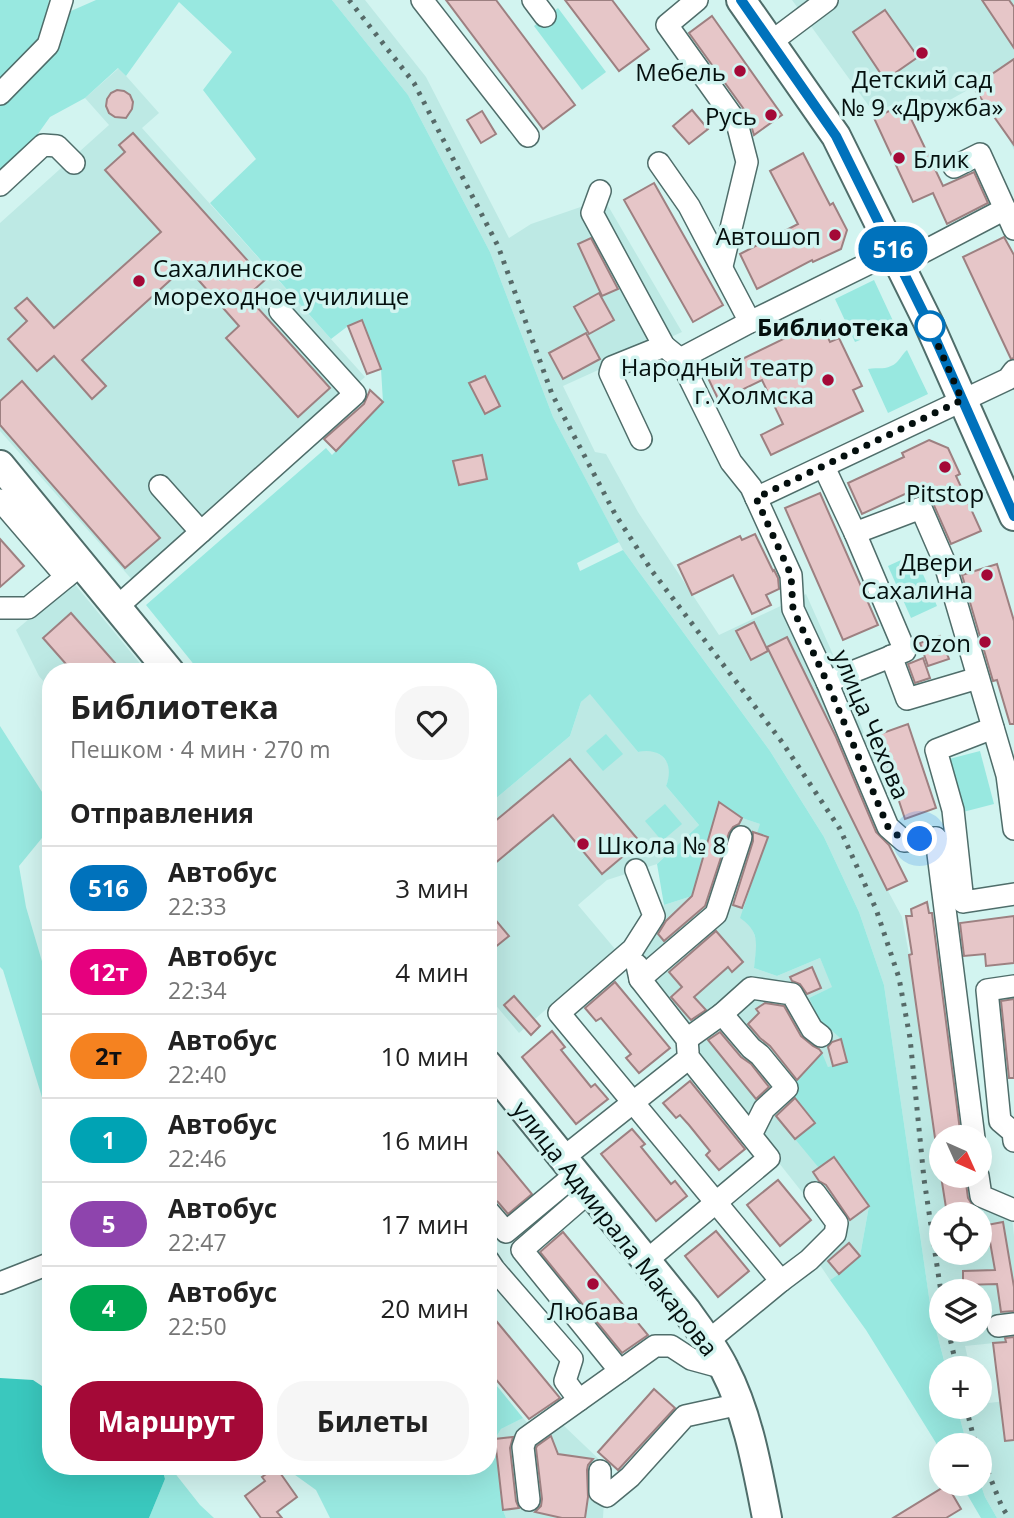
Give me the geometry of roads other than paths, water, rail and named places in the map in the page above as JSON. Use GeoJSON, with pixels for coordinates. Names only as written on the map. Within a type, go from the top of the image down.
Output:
{"type":"FeatureCollection","features":[{"type":"Feature","properties":{"kind":"main road"},"geometry":{"type":"LineString","coordinates":[[741,0],[836,136],[897,258],[1014,516]]}},
{"type":"Feature","properties":{"kind":"main road"},"geometry":{"type":"LineString","coordinates":[[0,465],[74,570],[117,607],[163,663]]}},
{"type":"Feature","properties":{"kind":"main road","name":"улица Адмирала Макарова"},"geometry":{"type":"LineString","coordinates":[[497,1076],[708,1341],[740,1404],[757,1466],[767,1518]]}},
{"type":"Feature","properties":{"kind":"street"},"geometry":{"type":"LineString","coordinates":[[0,94],[48,45],[62,0]]}},
{"type":"Feature","properties":{"kind":"street"},"geometry":{"type":"LineString","coordinates":[[422,0],[528,136]]}},
{"type":"Feature","properties":{"kind":"street"},"geometry":{"type":"LineString","coordinates":[[697,0],[667,25],[737,122],[747,162],[722,266]]}},
{"type":"Feature","properties":{"kind":"street"},"geometry":{"type":"LineString","coordinates":[[771,42],[827,0]]}},
{"type":"Feature","properties":{"kind":"street"},"geometry":{"type":"LineString","coordinates":[[0,185],[43,145],[57,146],[74,163]]}},
{"type":"Feature","properties":{"kind":"street"},"geometry":{"type":"LineString","coordinates":[[954,167],[981,154],[1014,229]]}},
{"type":"Feature","properties":{"kind":"street"},"geometry":{"type":"LineString","coordinates":[[659,163],[689,206],[750,322]]}},
{"type":"Feature","properties":{"kind":"street","name":"улица Чехова"},"geometry":{"type":"LineString","coordinates":[[600,191],[592,213],[672,352],[731,462],[751,487],[791,575],[793,609],[888,827],[904,841],[936,838]]}},
{"type":"Feature","properties":{"kind":"street"},"geometry":{"type":"LineString","coordinates":[[641,439],[610,373],[612,367],[672,352],[750,322],[1005,209]]}},
{"type":"Feature","properties":{"kind":"street"},"geometry":{"type":"LineString","coordinates":[[117,607],[355,394],[280,311]]}},
{"type":"Feature","properties":{"kind":"street"},"geometry":{"type":"LineString","coordinates":[[756,498],[1008,379],[1014,371]]}},
{"type":"Feature","properties":{"kind":"street"},"geometry":{"type":"LineString","coordinates":[[824,467],[905,650],[827,682]]}},
{"type":"Feature","properties":{"kind":"street"},"geometry":{"type":"LineString","coordinates":[[160,486],[201,533]]}},
{"type":"Feature","properties":{"kind":"street"},"geometry":{"type":"LineString","coordinates":[[0,500],[74,570],[28,608],[0,607]]}},
{"type":"Feature","properties":{"kind":"street"},"geometry":{"type":"LineString","coordinates":[[855,533],[921,508],[944,561],[1007,775],[1014,828]]}},
{"type":"Feature","properties":{"kind":"street"},"geometry":{"type":"LineString","coordinates":[[891,656],[907,699],[978,678]]}},
{"type":"Feature","properties":{"kind":"street"},"geometry":{"type":"LineString","coordinates":[[993,728],[936,750],[953,810],[963,902],[1014,894]]}},
{"type":"Feature","properties":{"kind":"street"},"geometry":{"type":"LineString","coordinates":[[953,810],[936,838],[972,1125]]}},
{"type":"Feature","properties":{"kind":"street"},"geometry":{"type":"LineString","coordinates":[[640,979],[725,918],[741,837]]}},
{"type":"Feature","properties":{"kind":"street"},"geometry":{"type":"LineString","coordinates":[[636,870],[654,916],[633,949],[559,1013],[781,1281]]}},
{"type":"Feature","properties":{"kind":"street"},"geometry":{"type":"LineString","coordinates":[[633,949],[640,979],[688,1048],[751,1135],[776,1150],[646,1261]]}},
{"type":"Feature","properties":{"kind":"street"},"geometry":{"type":"LineString","coordinates":[[1014,986],[987,990],[1000,1121],[1013,1132],[1014,1141]]}},
{"type":"Feature","properties":{"kind":"street"},"geometry":{"type":"LineString","coordinates":[[620,1371],[522,1250],[576,1174],[633,1102],[751,988],[792,994],[813,1029],[821,1036]]}},
{"type":"Feature","properties":{"kind":"street"},"geometry":{"type":"LineString","coordinates":[[722,1014],[751,1048],[761,1055],[787,1088],[764,1110],[751,1135]]}},
{"type":"Feature","properties":{"kind":"street"},"geometry":{"type":"LineString","coordinates":[[497,1244],[506,1232],[576,1174]]}},
{"type":"Feature","properties":{"kind":"street"},"geometry":{"type":"LineString","coordinates":[[983,1188],[1014,1210]]}},
{"type":"Feature","properties":{"kind":"street"},"geometry":{"type":"LineString","coordinates":[[708,1341],[809,1260],[835,1234],[837,1223],[815,1194]]}},
{"type":"Feature","properties":{"kind":"street"},"geometry":{"type":"LineString","coordinates":[[497,1222],[506,1232]]}},
{"type":"Feature","properties":{"kind":"street"},"geometry":{"type":"LineString","coordinates":[[0,1283],[42,1267]]}},
{"type":"Feature","properties":{"kind":"street"},"geometry":{"type":"LineString","coordinates":[[497,1268],[572,1359],[565,1381],[579,1400]]}},
{"type":"Feature","properties":{"kind":"street"},"geometry":{"type":"LineString","coordinates":[[529,1500],[523,1447],[526,1438],[655,1346],[671,1346],[691,1359],[724,1368]]}},
{"type":"Feature","properties":{"kind":"street"},"geometry":{"type":"LineString","coordinates":[[600,1471],[600,1492],[607,1496],[630,1477],[685,1416],[740,1404]]}},
{"type":"Feature","properties":{"kind":"railway"},"geometry":{"type":"LineString","coordinates":[[349,0],[414,83],[498,246],[552,394],[615,514],[652,571],[782,742],[840,829],[876,909],[899,978],[910,1038],[924,1179],[939,1279]]}},
{"type":"Feature","properties":{"kind":"railway"},"geometry":{"type":"LineString","coordinates":[[951,1342],[954,1356]]}},
{"type":"Feature","properties":{"kind":"railway"},"geometry":{"type":"LineString","coordinates":[[969,1419],[972,1433]]}},
{"type":"Feature","properties":{"kind":"railway"},"geometry":{"type":"LineString","coordinates":[[992,1482],[1009,1518]]}},
{"type":"Feature","properties":{"kind":"place","name":"Детский сад № 9 «Дружба»"},"geometry":{"type":"Point","coordinates":[922,53]}},
{"type":"Feature","properties":{"kind":"place","name":"Мебель"},"geometry":{"type":"Point","coordinates":[740,71]}},
{"type":"Feature","properties":{"kind":"place","name":"Русь"},"geometry":{"type":"Point","coordinates":[771,115]}},
{"type":"Feature","properties":{"kind":"place","name":"Блик"},"geometry":{"type":"Point","coordinates":[899,158]}},
{"type":"Feature","properties":{"kind":"place","name":"Автошоп"},"geometry":{"type":"Point","coordinates":[835,235]}},
{"type":"Feature","properties":{"kind":"place","name":"Сахалинское мореходное училище"},"geometry":{"type":"Point","coordinates":[139,281]}},
{"type":"Feature","properties":{"kind":"place","name":"Библиотека"},"geometry":{"type":"Point","coordinates":[930,326]}},
{"type":"Feature","properties":{"kind":"place","name":"Народный театр г. Холмска"},"geometry":{"type":"Point","coordinates":[828,380]}},
{"type":"Feature","properties":{"kind":"place","name":"Pitstop"},"geometry":{"type":"Point","coordinates":[945,467]}},
{"type":"Feature","properties":{"kind":"place","name":"Двери Сахалина"},"geometry":{"type":"Point","coordinates":[987,575]}},
{"type":"Feature","properties":{"kind":"place","name":"Ozon"},"geometry":{"type":"Point","coordinates":[985,642]}},
{"type":"Feature","properties":{"kind":"place","name":"Школа № 8"},"geometry":{"type":"Point","coordinates":[583,844]}},
{"type":"Feature","properties":{"kind":"place","name":"Любава"},"geometry":{"type":"Point","coordinates":[593,1284]}}]}
